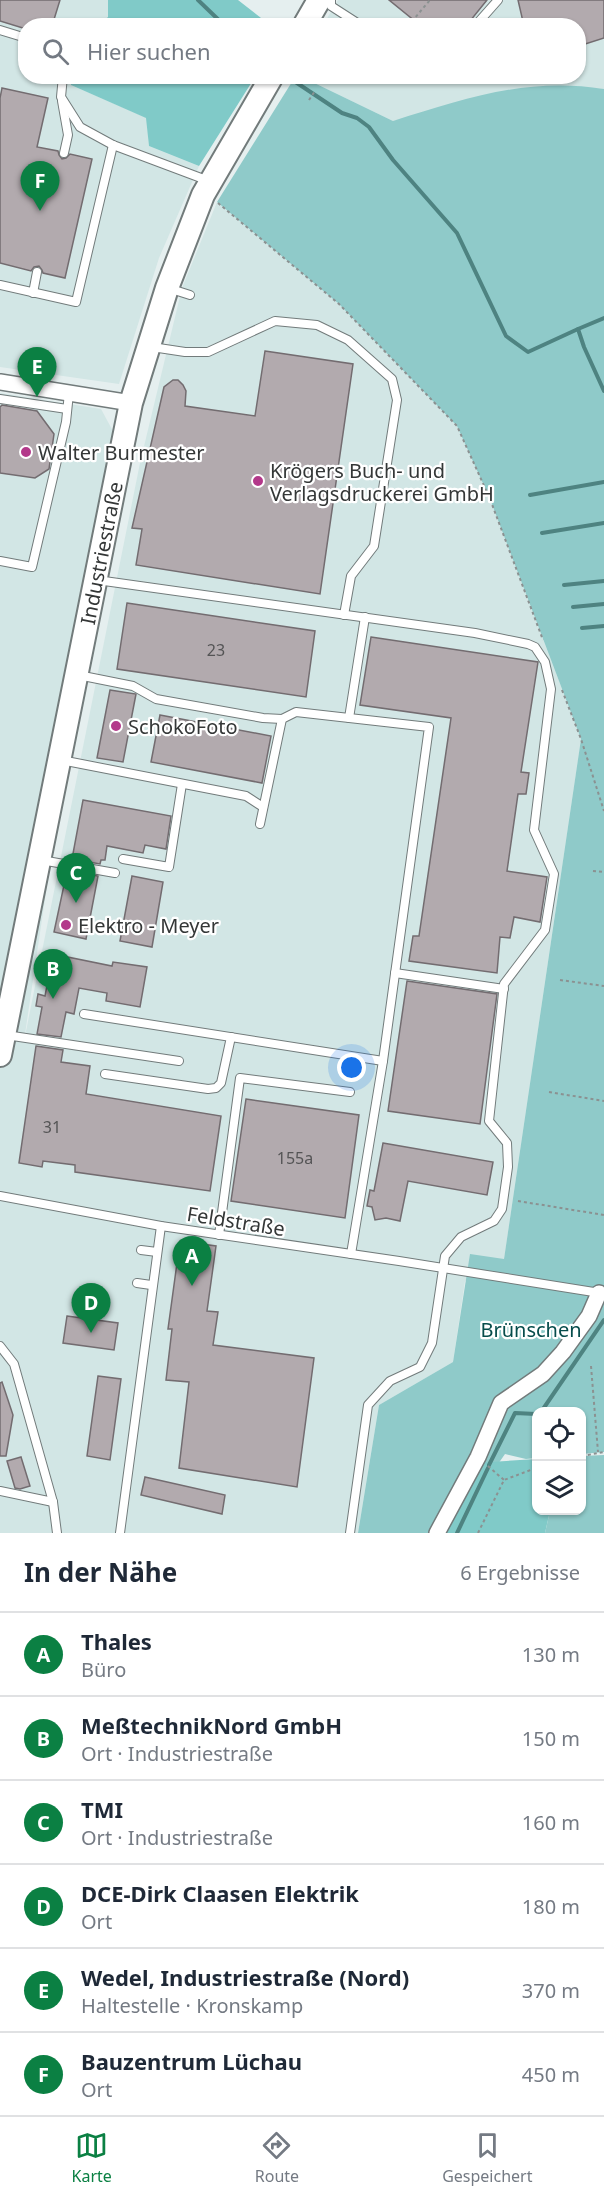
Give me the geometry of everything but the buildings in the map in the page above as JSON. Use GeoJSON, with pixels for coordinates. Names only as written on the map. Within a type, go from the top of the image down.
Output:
{"type":"FeatureCollection","features":[{"type":"Feature","properties":{"kind":"street"},"geometry":{"type":"LineString","coordinates":[[309,18],[319,0]]}},
{"type":"Feature","properties":{"kind":"street","name":"Industriestraße"},"geometry":{"type":"LineString","coordinates":[[2,1045],[131,403],[167,288],[206,188],[267,84]]}},
{"type":"Feature","properties":{"kind":"street"},"geometry":{"type":"LineString","coordinates":[[0,381],[131,403]]}},
{"type":"Feature","properties":{"kind":"street"},"geometry":{"type":"LineString","coordinates":[[437,1533],[478,1457],[501,1403],[543,1374],[589,1316],[601,1294]]}},
{"type":"Feature","properties":{"kind":"lane"},"geometry":{"type":"LineString","coordinates":[[331,0],[332,6],[350,18]]}},
{"type":"Feature","properties":{"kind":"lane"},"geometry":{"type":"LineString","coordinates":[[482,18],[498,0]]}},
{"type":"Feature","properties":{"kind":"lane"},"geometry":{"type":"LineString","coordinates":[[0,30],[18,36]]}},
{"type":"Feature","properties":{"kind":"lane"},"geometry":{"type":"LineString","coordinates":[[62,84],[61,97],[68,135],[64,153]]}},
{"type":"Feature","properties":{"kind":"lane"},"geometry":{"type":"LineString","coordinates":[[61,97],[80,127],[113,146],[206,188]]}},
{"type":"Feature","properties":{"kind":"lane"},"geometry":{"type":"LineString","coordinates":[[0,285],[76,302],[113,146]]}},
{"type":"Feature","properties":{"kind":"lane"},"geometry":{"type":"LineString","coordinates":[[33,293],[37,272]]}},
{"type":"Feature","properties":{"kind":"lane"},"geometry":{"type":"LineString","coordinates":[[167,288],[190,295]]}},
{"type":"Feature","properties":{"kind":"lane"},"geometry":{"type":"LineString","coordinates":[[149,347],[185,352],[208,351],[275,321],[317,325],[348,340],[392,379],[397,400],[374,546],[351,576],[344,615]]}},
{"type":"Feature","properties":{"kind":"lane"},"geometry":{"type":"LineString","coordinates":[[0,561],[32,567],[66,422],[69,393]]}},
{"type":"Feature","properties":{"kind":"lane"},"geometry":{"type":"LineString","coordinates":[[0,399],[68,409]]}},
{"type":"Feature","properties":{"kind":"lane"},"geometry":{"type":"LineString","coordinates":[[95,579],[475,633],[528,644],[535,647],[545,662],[551,689],[534,831],[554,874],[545,930],[504,984],[489,1121],[507,1143],[508,1167],[502,1209],[494,1221],[460,1237],[445,1256],[432,1343],[420,1367],[390,1381],[368,1405],[350,1533]]}},
{"type":"Feature","properties":{"kind":"lane"},"geometry":{"type":"LineString","coordinates":[[349,718],[365,617]]}},
{"type":"Feature","properties":{"kind":"lane"},"geometry":{"type":"LineString","coordinates":[[76,675],[133,686],[156,699],[263,718],[282,718],[296,712],[429,727],[382,1061],[351,1254]]}},
{"type":"Feature","properties":{"kind":"lane"},"geometry":{"type":"LineString","coordinates":[[260,824],[282,718]]}},
{"type":"Feature","properties":{"kind":"lane"},"geometry":{"type":"LineString","coordinates":[[59,760],[246,796],[263,807]]}},
{"type":"Feature","properties":{"kind":"lane"},"geometry":{"type":"LineString","coordinates":[[123,859],[169,867],[182,784]]}},
{"type":"Feature","properties":{"kind":"lane"},"geometry":{"type":"LineString","coordinates":[[39,859],[115,873]]}},
{"type":"Feature","properties":{"kind":"lane"},"geometry":{"type":"LineString","coordinates":[[395,973],[504,989]]}},
{"type":"Feature","properties":{"kind":"lane"},"geometry":{"type":"LineString","coordinates":[[84,1014],[382,1061]]}},
{"type":"Feature","properties":{"kind":"lane"},"geometry":{"type":"LineString","coordinates":[[105,1074],[208,1089],[216,1088],[221,1083],[231,1037]]}},
{"type":"Feature","properties":{"kind":"lane"},"geometry":{"type":"LineString","coordinates":[[2,1045],[179,1061]]}},
{"type":"Feature","properties":{"kind":"lane"},"geometry":{"type":"LineString","coordinates":[[219,1235],[240,1078],[350,1092]]}},
{"type":"Feature","properties":{"kind":"lane","name":"Feldstraße"},"geometry":{"type":"LineString","coordinates":[[0,1196],[161,1226],[601,1294]]}},
{"type":"Feature","properties":{"kind":"lane"},"geometry":{"type":"LineString","coordinates":[[120,1533],[151,1285],[161,1226]]}},
{"type":"Feature","properties":{"kind":"lane"},"geometry":{"type":"LineString","coordinates":[[141,1250],[157,1252]]}},
{"type":"Feature","properties":{"kind":"lane"},"geometry":{"type":"LineString","coordinates":[[137,1283],[151,1285]]}},
{"type":"Feature","properties":{"kind":"lane"},"geometry":{"type":"LineString","coordinates":[[0,1346],[14,1364],[53,1502],[57,1533]]}},
{"type":"Feature","properties":{"kind":"lane"},"geometry":{"type":"LineString","coordinates":[[0,1491],[53,1502]]}},
{"type":"Feature","properties":{"kind":"path"},"geometry":{"type":"LineString","coordinates":[[415,18],[430,0]]}},
{"type":"Feature","properties":{"kind":"path"},"geometry":{"type":"LineString","coordinates":[[309,100],[315,91]]}},
{"type":"Feature","properties":{"kind":"path"},"geometry":{"type":"LineString","coordinates":[[206,188],[217,202],[339,304],[457,426],[490,499],[547,649]]}},
{"type":"Feature","properties":{"kind":"path"},"geometry":{"type":"LineString","coordinates":[[559,681],[581,739],[604,811]]}},
{"type":"Feature","properties":{"kind":"path"},"geometry":{"type":"LineString","coordinates":[[593,871],[604,872]]}},
{"type":"Feature","properties":{"kind":"path"},"geometry":{"type":"LineString","coordinates":[[560,980],[604,986]]}},
{"type":"Feature","properties":{"kind":"path"},"geometry":{"type":"LineString","coordinates":[[549,1092],[604,1101]]}},
{"type":"Feature","properties":{"kind":"path"},"geometry":{"type":"LineString","coordinates":[[518,1201],[604,1215]]}},
{"type":"Feature","properties":{"kind":"path"},"geometry":{"type":"LineString","coordinates":[[591,1365],[598,1452]]}},
{"type":"Feature","properties":{"kind":"path"},"geometry":{"type":"LineString","coordinates":[[586,1455],[604,1452]]}},
{"type":"Feature","properties":{"kind":"path"},"geometry":{"type":"LineString","coordinates":[[478,1457],[504,1480]]}},
{"type":"Feature","properties":{"kind":"path"},"geometry":{"type":"LineString","coordinates":[[478,1533],[504,1480],[532,1469]]}},
{"type":"Feature","properties":{"kind":"shaded area"},"geometry":{"type":"Polygon","coordinates":[[[0,0],[108,0],[107,18],[18,18],[18,84],[71,84],[147,118],[149,146],[199,166],[159,258],[119,384],[0,367],[0,0]]]}},
{"type":"Feature","properties":{"kind":"shaded area"},"geometry":{"type":"Polygon","coordinates":[[[108,0],[238,0],[261,18],[107,18],[108,0]]]}},
{"type":"Feature","properties":{"kind":"shaded area"},"geometry":{"type":"Polygon","coordinates":[[[338,0],[604,0],[604,89],[566,86],[393,121],[316,84],[586,84],[586,18],[327,18],[338,0]]]}},
{"type":"Feature","properties":{"kind":"shaded area"},"geometry":{"type":"Polygon","coordinates":[[[251,84],[199,166],[149,146],[146,118],[71,85],[251,84]]]}},
{"type":"Feature","properties":{"kind":"shaded area"},"geometry":{"type":"Polygon","coordinates":[[[217,202],[339,304],[457,426],[490,499],[581,739],[504,1259],[465,1281],[453,1362],[379,1405],[358,1533],[0,1533],[0,393],[101,409],[114,433],[24,1041],[140,463],[182,288],[217,202]]]}},
{"type":"Feature","properties":{"kind":"shaded area"},"geometry":{"type":"Polygon","coordinates":[[[532,1459],[532,1515],[549,1515],[545,1533],[439,1533],[475,1463],[532,1459]]]}},
{"type":"Feature","properties":{"kind":"green space","name":"Brünschen"},"geometry":{"type":"Polygon","coordinates":[[[291,84],[316,84],[393,121],[472,98],[523,88],[576,86],[604,89],[604,1452],[586,1454],[586,1407],[532,1407],[532,1458],[505,1454],[450,1533],[358,1533],[379,1405],[453,1362],[470,1254],[504,1259],[581,739],[490,499],[457,426],[339,304],[217,202],[291,84]]]}},
{"type":"Feature","properties":{"kind":"green space"},"geometry":{"type":"Polygon","coordinates":[[[604,1455],[604,1533],[545,1533],[549,1515],[586,1515],[586,1456],[604,1455]]]}},
{"type":"Feature","properties":{"kind":"waterway"},"geometry":{"type":"LineString","coordinates":[[198,0],[217,18]]}},
{"type":"Feature","properties":{"kind":"waterway"},"geometry":{"type":"LineString","coordinates":[[298,84],[342,113],[357,118],[369,127],[393,160],[457,233],[506,336],[528,352],[578,329],[604,391]]}},
{"type":"Feature","properties":{"kind":"waterway"},"geometry":{"type":"LineString","coordinates":[[578,329],[604,318]]}},
{"type":"Feature","properties":{"kind":"waterway"},"geometry":{"type":"LineString","coordinates":[[530,495],[604,482]]}},
{"type":"Feature","properties":{"kind":"waterway"},"geometry":{"type":"LineString","coordinates":[[542,533],[604,523]]}},
{"type":"Feature","properties":{"kind":"waterway"},"geometry":{"type":"LineString","coordinates":[[564,585],[604,581]]}},
{"type":"Feature","properties":{"kind":"waterway"},"geometry":{"type":"LineString","coordinates":[[573,607],[604,604]]}},
{"type":"Feature","properties":{"kind":"waterway"},"geometry":{"type":"LineString","coordinates":[[582,628],[604,626]]}},
{"type":"Feature","properties":{"kind":"waterway"},"geometry":{"type":"LineString","coordinates":[[544,1407],[604,1320]]}},
{"type":"Feature","properties":{"kind":"waterway"},"geometry":{"type":"LineString","coordinates":[[489,1465],[515,1413],[532,1414]]}},
{"type":"Feature","properties":{"kind":"waterway"},"geometry":{"type":"LineString","coordinates":[[457,1533],[488,1468]]}},
{"type":"Feature","properties":{"kind":"place","name":"Bauzentrum Lüchau"},"geometry":{"type":"Point","coordinates":[40,211]}},
{"type":"Feature","properties":{"kind":"place","name":"Wedel, Industriestraße (Nord)"},"geometry":{"type":"Point","coordinates":[37,397]}},
{"type":"Feature","properties":{"kind":"place","name":"Walter Burmester"},"geometry":{"type":"Point","coordinates":[26,452]}},
{"type":"Feature","properties":{"kind":"place","name":"Krögers Buch- und Verlagsdruckerei GmbH"},"geometry":{"type":"Point","coordinates":[258,481]}},
{"type":"Feature","properties":{"kind":"place","name":"SchokoFoto"},"geometry":{"type":"Point","coordinates":[116,726]}},
{"type":"Feature","properties":{"kind":"place","name":"TMI"},"geometry":{"type":"Point","coordinates":[76,903]}},
{"type":"Feature","properties":{"kind":"place","name":"Elektro - Meyer"},"geometry":{"type":"Point","coordinates":[66,925]}},
{"type":"Feature","properties":{"kind":"place","name":"MeßtechnikNord GmbH"},"geometry":{"type":"Point","coordinates":[53,999]}},
{"type":"Feature","properties":{"kind":"place","name":"Thales"},"geometry":{"type":"Point","coordinates":[192,1286]}},
{"type":"Feature","properties":{"kind":"place","name":"DCE-Dirk Claasen Elektrik"},"geometry":{"type":"Point","coordinates":[91,1333]}}]}
